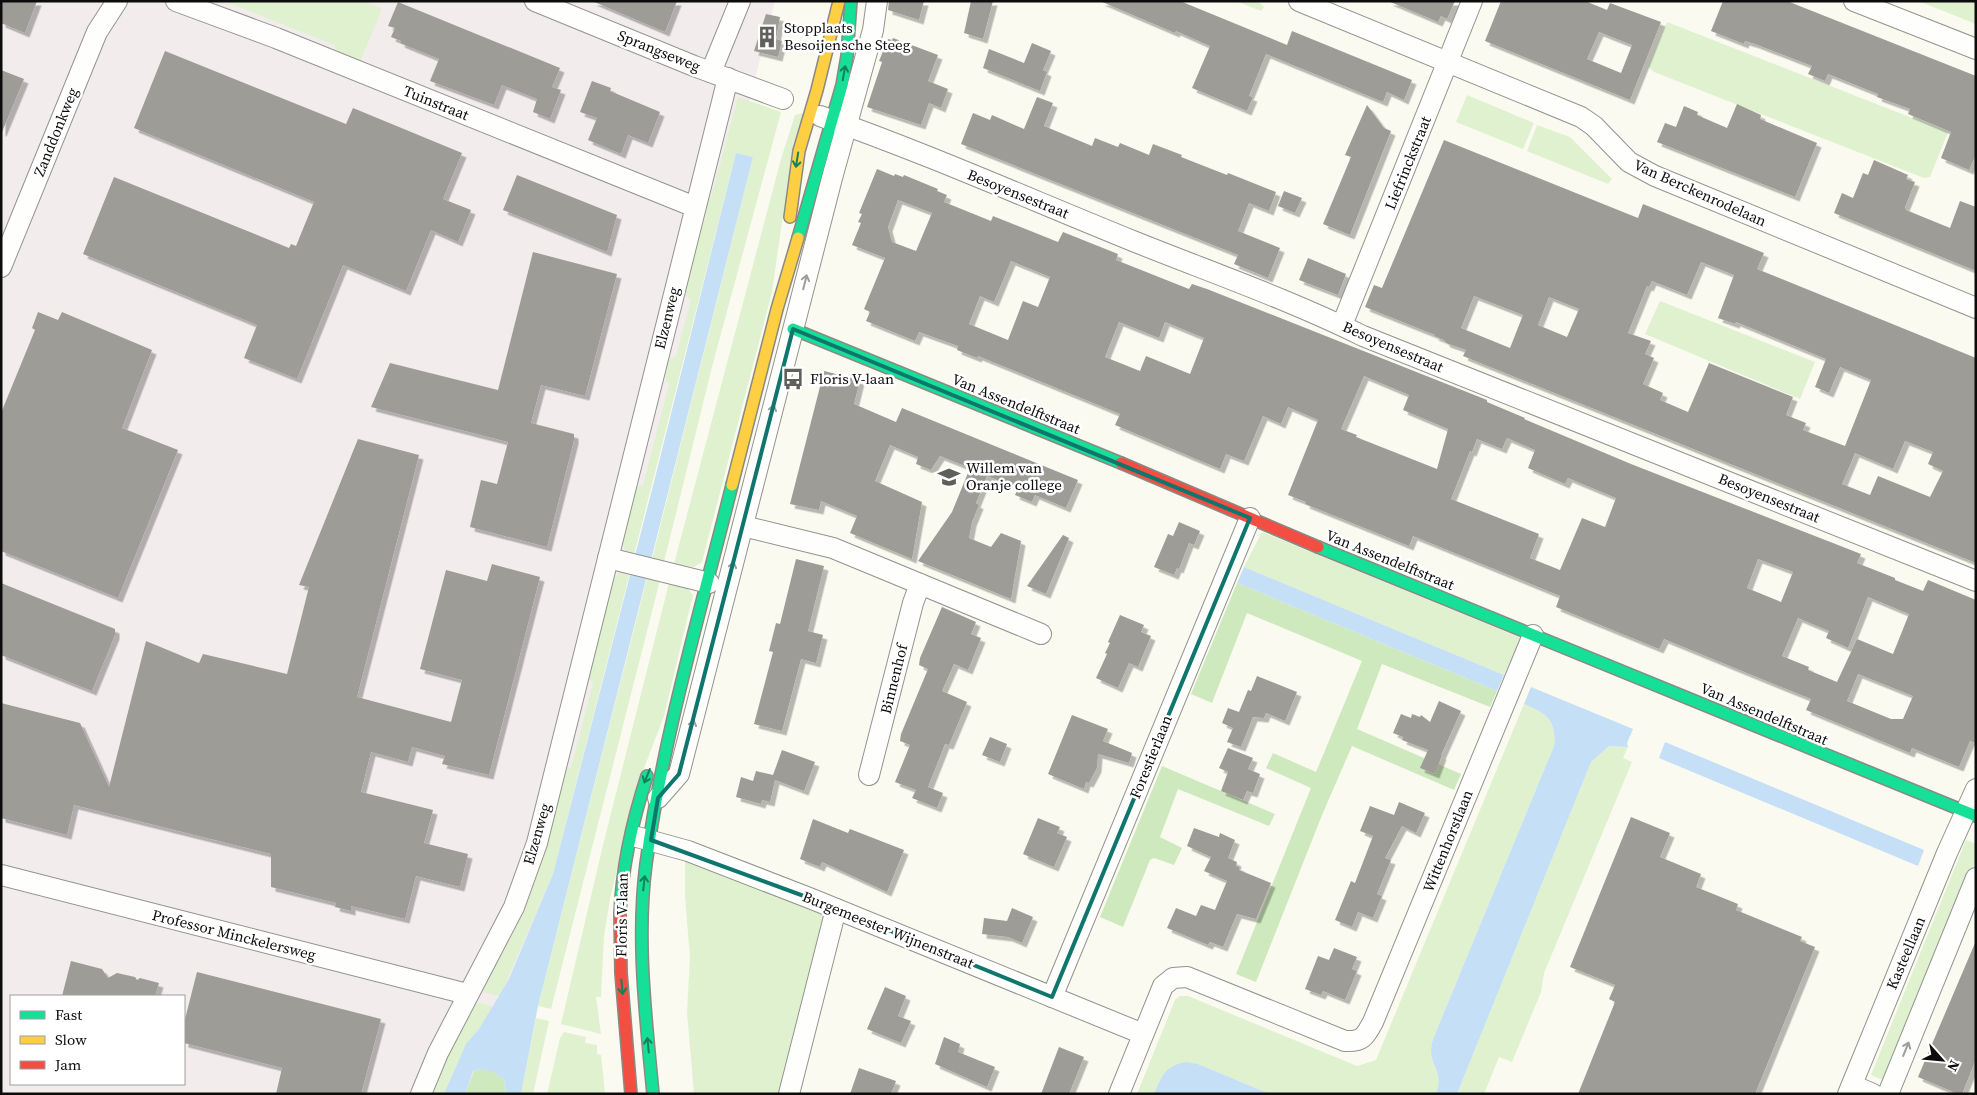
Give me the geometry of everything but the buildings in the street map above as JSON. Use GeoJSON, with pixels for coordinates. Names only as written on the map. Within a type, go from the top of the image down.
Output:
{"type":"FeatureCollection","features":[{"type":"Feature","properties":{"kind":"street","name":"Zanddonkweg"},"geometry":{"type":"LineString","coordinates":[[1,267],[97,32],[117,1]]}},
{"type":"Feature","properties":{"kind":"street","name":"Tuinstraat"},"geometry":{"type":"LineString","coordinates":[[176,1],[276,38],[695,208]]}},
{"type":"Feature","properties":{"kind":"street","name":"Sprangseweg"},"geometry":{"type":"LineString","coordinates":[[535,1],[782,99]]}},
{"type":"Feature","properties":{"kind":"street","name":"Elzenweg"},"geometry":{"type":"LineString","coordinates":[[421,1094],[438,1053],[467,994],[514,907],[536,844],[695,208],[719,75],[740,1]]}},
{"type":"Feature","properties":{"kind":"street","name":"Floris V-laan"},"geometry":{"type":"LineString","coordinates":[[786,278],[790,205],[799,151],[811,113],[839,1]]}},
{"type":"Feature","properties":{"kind":"street","name":"Floris V-laan"},"geometry":{"type":"LineString","coordinates":[[653,1094],[645,1008],[642,935],[643,896],[658,798],[674,715],[786,278],[839,123],[851,1]]}},
{"type":"Feature","properties":{"kind":"street"},"geometry":{"type":"LineString","coordinates":[[658,798],[680,774],[793,329],[839,123],[873,30],[877,1]]}},
{"type":"Feature","properties":{"kind":"street","name":"Van Berckenrodelaan"},"geometry":{"type":"LineString","coordinates":[[1299,1],[1589,122],[1629,162],[1646,172],[1976,308]]}},
{"type":"Feature","properties":{"kind":"street","name":"Liefrinckstraat"},"geometry":{"type":"LineString","coordinates":[[1342,325],[1472,1]]}},
{"type":"Feature","properties":{"kind":"street"},"geometry":{"type":"LineString","coordinates":[[1854,1],[1976,49]]}},
{"type":"Feature","properties":{"kind":"street","name":"Besoyensestraat"},"geometry":{"type":"LineString","coordinates":[[811,113],[1309,310],[1372,340],[1976,581]]}},
{"type":"Feature","properties":{"kind":"street","name":"Van Assendelftstraat"},"geometry":{"type":"LineString","coordinates":[[793,329],[1971,814]]}},
{"type":"Feature","properties":{"kind":"street","name":"Forestierlaan"},"geometry":{"type":"LineString","coordinates":[[1052,997],[1250,518]]}},
{"type":"Feature","properties":{"kind":"street"},"geometry":{"type":"LineString","coordinates":[[743,526],[833,548],[1041,634]]}},
{"type":"Feature","properties":{"kind":"street"},"geometry":{"type":"LineString","coordinates":[[608,558],[709,582]]}},
{"type":"Feature","properties":{"kind":"street","name":"Binnenhof"},"geometry":{"type":"LineString","coordinates":[[870,775],[920,584]]}},
{"type":"Feature","properties":{"kind":"street","name":"Wittenhorstlaan"},"geometry":{"type":"LineString","coordinates":[[1143,1034],[1163,986],[1173,978],[1187,977],[1345,1042],[1357,1042],[1366,1035],[1533,635]]}},
{"type":"Feature","properties":{"kind":"street","name":"Floris V-laan"},"geometry":{"type":"LineString","coordinates":[[632,1094],[618,941],[622,870],[644,784],[674,715]]}},
{"type":"Feature","properties":{"kind":"street","name":"Kasteellaan"},"geometry":{"type":"LineString","coordinates":[[1850,1089],[1971,814],[1976,789]]}},
{"type":"Feature","properties":{"kind":"street","name":"Burgemeester Wijnenstraat"},"geometry":{"type":"LineString","coordinates":[[630,835],[688,851],[1143,1034]]}},
{"type":"Feature","properties":{"kind":"street","name":"Professor Minckelersweg"},"geometry":{"type":"LineString","coordinates":[[1,875],[467,994]]}},
{"type":"Feature","properties":{"kind":"street"},"geometry":{"type":"LineString","coordinates":[[1888,1094],[1976,878]]}},
{"type":"Feature","properties":{"kind":"street"},"geometry":{"type":"LineString","coordinates":[[789,1094],[836,909]]}},
{"type":"Feature","properties":{"kind":"street"},"geometry":{"type":"LineString","coordinates":[[1119,1094],[1143,1034]]}},
{"type":"Feature","properties":{"kind":"street"},"geometry":{"type":"LineString","coordinates":[[1850,1089],[1874,1094]]}},
{"type":"Feature","properties":{"kind":"highlighted area"},"geometry":{"type":"Polygon","coordinates":[[[793,329],[1250,518],[1052,997],[812,899],[651,840],[658,798],[679,774],[793,329]]]}},
{"type":"Feature","properties":{"kind":"shaded area"},"geometry":{"type":"Polygon","coordinates":[[[1,1],[775,1],[494,1094],[1,1094],[1,1]]]}},
{"type":"Feature","properties":{"kind":"green space"},"geometry":{"type":"Polygon","coordinates":[[[215,1],[364,1],[382,9],[360,62],[338,53],[334,45],[227,2],[216,4],[215,1]]]}},
{"type":"Feature","properties":{"kind":"green space"},"geometry":{"type":"Polygon","coordinates":[[[1236,1],[1258,1],[1264,7],[1261,11],[1236,1]]]}},
{"type":"Feature","properties":{"kind":"green space"},"geometry":{"type":"Polygon","coordinates":[[[1918,1],[1976,1],[1976,24],[1918,1]]]}},
{"type":"Feature","properties":{"kind":"green space"},"geometry":{"type":"Polygon","coordinates":[[[1667,22],[1948,132],[1930,177],[1924,178],[1654,72],[1648,67],[1667,22]]]}},
{"type":"Feature","properties":{"kind":"green space"},"geometry":{"type":"Polygon","coordinates":[[[1467,95],[1534,123],[1523,149],[1456,122],[1467,95]]]}},
{"type":"Feature","properties":{"kind":"green space"},"geometry":{"type":"Polygon","coordinates":[[[738,97],[781,112],[713,363],[664,562],[652,559],[753,157],[736,153],[634,555],[628,554],[622,544],[635,488],[643,485],[669,384],[665,378],[669,360],[676,356],[691,300],[684,294],[706,214],[700,206],[703,196],[711,198],[738,97]]]}},
{"type":"Feature","properties":{"kind":"green space"},"geometry":{"type":"Polygon","coordinates":[[[804,113],[793,145],[772,292],[702,562],[694,567],[674,564],[781,159],[795,115],[804,113]]]}},
{"type":"Feature","properties":{"kind":"green space"},"geometry":{"type":"Polygon","coordinates":[[[1537,125],[1570,137],[1612,179],[1608,184],[1527,151],[1537,125]]]}},
{"type":"Feature","properties":{"kind":"green space"},"geometry":{"type":"Polygon","coordinates":[[[1660,301],[1815,362],[1800,399],[1645,334],[1660,301]]]}},
{"type":"Feature","properties":{"kind":"green space"},"geometry":{"type":"Polygon","coordinates":[[[1262,532],[1521,638],[1504,675],[1244,567],[1262,532]]]}},
{"type":"Feature","properties":{"kind":"green space"},"geometry":{"type":"Polygon","coordinates":[[[623,570],[630,572],[553,874],[500,996],[482,992],[518,924],[534,884],[548,836],[563,771],[571,768],[593,683],[588,678],[614,579],[623,570]]]}},
{"type":"Feature","properties":{"kind":"green space"},"geometry":{"type":"Polygon","coordinates":[[[647,578],[660,580],[551,1009],[538,1006],[647,578]]]}},
{"type":"Feature","properties":{"kind":"green space"},"geometry":{"type":"Polygon","coordinates":[[[669,583],[686,587],[693,595],[664,716],[636,789],[610,899],[604,936],[601,997],[596,997],[601,1034],[561,1024],[603,845],[669,583]]]}},
{"type":"Feature","properties":{"kind":"green space"},"geometry":{"type":"Polygon","coordinates":[[[1237,583],[1497,691],[1490,707],[1382,664],[1357,729],[1461,774],[1454,790],[1352,746],[1322,815],[1256,982],[1236,974],[1311,788],[1266,768],[1273,753],[1316,772],[1362,661],[1247,613],[1212,703],[1191,694],[1237,583]]]}},
{"type":"Feature","properties":{"kind":"green space"},"geometry":{"type":"Polygon","coordinates":[[[1524,704],[1544,714],[1552,724],[1554,746],[1433,1039],[1432,1057],[1439,1080],[1436,1094],[1270,1094],[1198,1064],[1187,1062],[1160,1080],[1154,1094],[1137,1094],[1175,1000],[1180,996],[1188,996],[1357,1066],[1376,1060],[1524,704]]]}},
{"type":"Feature","properties":{"kind":"green space"},"geometry":{"type":"Polygon","coordinates":[[[1609,746],[1628,747],[1623,758],[1632,762],[1544,973],[1541,992],[1512,1062],[1499,1057],[1484,1094],[1457,1094],[1591,762],[1609,746]]]}},
{"type":"Feature","properties":{"kind":"green space"},"geometry":{"type":"Polygon","coordinates":[[[1162,766],[1275,814],[1269,826],[1178,789],[1160,837],[1182,848],[1174,865],[1154,858],[1150,860],[1123,927],[1100,917],[1162,766]]]}},
{"type":"Feature","properties":{"kind":"green space"},"geometry":{"type":"Polygon","coordinates":[[[1966,840],[1976,844],[1976,861],[1885,1081],[1871,1075],[1966,840]]]}},
{"type":"Feature","properties":{"kind":"green space"},"geometry":{"type":"Polygon","coordinates":[[[685,859],[826,909],[778,1094],[694,1094],[687,1012],[690,957],[685,897],[685,859]]]}},
{"type":"Feature","properties":{"kind":"green space"},"geometry":{"type":"Polygon","coordinates":[[[482,1003],[493,1007],[479,1029],[466,1044],[444,1094],[431,1094],[451,1048],[475,1004],[482,1003]]]}},
{"type":"Feature","properties":{"kind":"green space"},"geometry":{"type":"Polygon","coordinates":[[[536,1018],[549,1021],[533,1094],[521,1094],[536,1018]]]}},
{"type":"Feature","properties":{"kind":"green space"},"geometry":{"type":"Polygon","coordinates":[[[564,1032],[586,1037],[585,1043],[597,1045],[597,1054],[601,1055],[605,1094],[547,1094],[560,1038],[564,1032]]]}},
{"type":"Feature","properties":{"kind":"green space"},"geometry":{"type":"Polygon","coordinates":[[[481,1069],[493,1071],[504,1079],[506,1094],[465,1094],[474,1071],[481,1069]]]}},
{"type":"Feature","properties":{"kind":"water"},"geometry":{"type":"Polygon","coordinates":[[[736,153],[753,157],[538,1006],[521,1094],[506,1094],[504,1079],[493,1072],[482,1070],[473,1071],[465,1094],[444,1094],[466,1044],[479,1029],[509,979],[553,874],[736,153]]]}},
{"type":"Feature","properties":{"kind":"water"},"geometry":{"type":"Polygon","coordinates":[[[1244,567],[1504,675],[1497,691],[1237,583],[1244,567]]]}},
{"type":"Feature","properties":{"kind":"water"},"geometry":{"type":"Polygon","coordinates":[[[1531,687],[1633,729],[1627,743],[1628,747],[1609,746],[1591,762],[1457,1094],[1436,1094],[1439,1080],[1432,1057],[1433,1039],[1554,746],[1552,724],[1544,714],[1524,704],[1531,687]]]}},
{"type":"Feature","properties":{"kind":"water"},"geometry":{"type":"Polygon","coordinates":[[[1665,742],[1924,850],[1918,866],[1659,758],[1665,742]]]}},
{"type":"Feature","properties":{"kind":"water"},"geometry":{"type":"Polygon","coordinates":[[[1187,1062],[1198,1064],[1270,1094],[1154,1094],[1169,1068],[1187,1062]]]}},
{"type":"Feature","properties":{"kind":"traffic: fast"},"geometry":{"type":"LineString","coordinates":[[798,238],[842,85],[847,56],[851,1]]}},
{"type":"Feature","properties":{"kind":"traffic: fast"},"geometry":{"type":"LineString","coordinates":[[793,329],[1121,463]]}},
{"type":"Feature","properties":{"kind":"traffic: fast"},"geometry":{"type":"LineString","coordinates":[[653,1094],[642,950],[643,893],[646,864],[662,768],[732,485]]}},
{"type":"Feature","properties":{"kind":"traffic: fast"},"geometry":{"type":"LineString","coordinates":[[1318,547],[1976,816]]}},
{"type":"Feature","properties":{"kind":"traffic: fast"},"geometry":{"type":"LineString","coordinates":[[620,914],[629,844],[647,776]]}},
{"type":"Feature","properties":{"kind":"traffic: slow"},"geometry":{"type":"LineString","coordinates":[[790,217],[799,151],[817,90],[839,1]]}},
{"type":"Feature","properties":{"kind":"traffic: slow"},"geometry":{"type":"LineString","coordinates":[[732,485],[777,309],[798,238]]}},
{"type":"Feature","properties":{"kind":"traffic: jam"},"geometry":{"type":"LineString","coordinates":[[1121,463],[1318,547]]}},
{"type":"Feature","properties":{"kind":"traffic: jam"},"geometry":{"type":"LineString","coordinates":[[620,914],[621,973],[631,1094]]}},
{"type":"Feature","properties":{"kind":"place","name":"Stopplaats Besoijensche Steeg"},"geometry":{"type":"Point","coordinates":[767,37]}},
{"type":"Feature","properties":{"kind":"place","name":"Floris V-laan"},"geometry":{"type":"Point","coordinates":[793,379]}},
{"type":"Feature","properties":{"kind":"place","name":"Willem van Oranje college"},"geometry":{"type":"Point","coordinates":[949,477]}}]}
